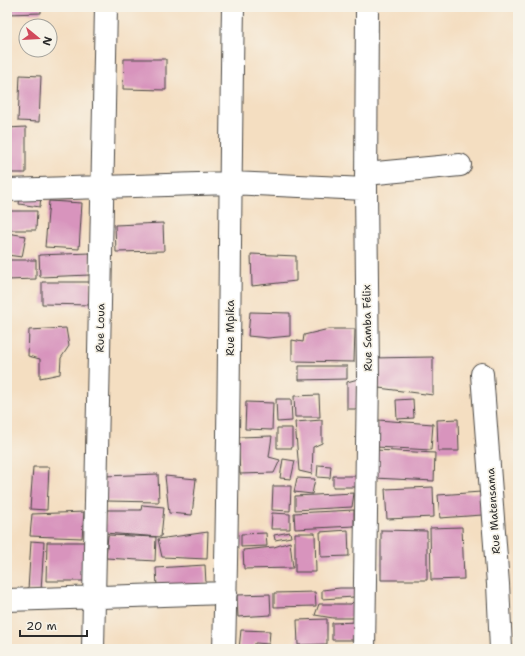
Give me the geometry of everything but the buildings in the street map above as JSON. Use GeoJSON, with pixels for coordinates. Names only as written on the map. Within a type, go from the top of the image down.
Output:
{"type":"FeatureCollection","features":[{"type":"Feature","properties":{"kind":"street","name":"Rue Loua"},"geometry":{"type":"LineString","coordinates":[[94,649],[101,188],[106,7]]}},
{"type":"Feature","properties":{"kind":"street","name":"Rue Mpika"},"geometry":{"type":"LineString","coordinates":[[224,649],[230,377],[230,183],[233,7]]}},
{"type":"Feature","properties":{"kind":"street","name":"Rue Samba Félix"},"geometry":{"type":"LineString","coordinates":[[364,649],[368,377],[366,181],[367,7]]}},
{"type":"Feature","properties":{"kind":"street"},"geometry":{"type":"LineString","coordinates":[[7,190],[230,183],[366,181],[460,165]]}},
{"type":"Feature","properties":{"kind":"street","name":"Rue Matensama"},"geometry":{"type":"LineString","coordinates":[[482,374],[498,576],[501,649]]}},
{"type":"Feature","properties":{"kind":"street"},"geometry":{"type":"LineString","coordinates":[[7,600],[226,593]]}}]}
